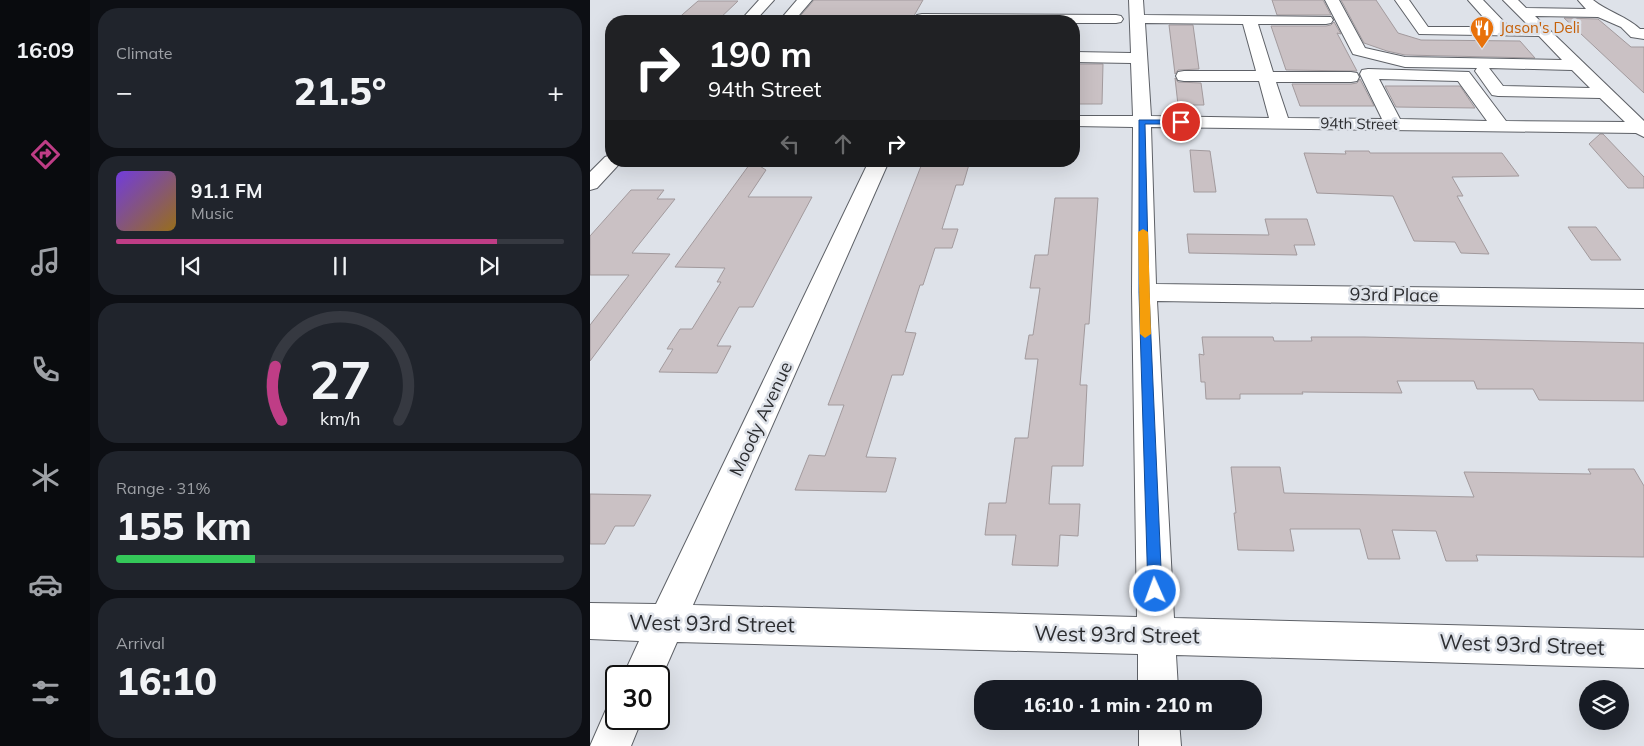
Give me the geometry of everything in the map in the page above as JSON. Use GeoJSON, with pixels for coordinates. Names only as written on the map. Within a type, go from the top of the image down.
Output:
{"type":"FeatureCollection","features":[{"type":"Feature","properties":{"kind":"street"},"geometry":{"type":"LineString","coordinates":[[752,15],[767,0]]}},
{"type":"Feature","properties":{"kind":"street"},"geometry":{"type":"LineString","coordinates":[[791,15],[804,0]]}},
{"type":"Feature","properties":{"kind":"street"},"geometry":{"type":"LineString","coordinates":[[1332,0],[1359,51],[1405,62],[1576,65]]}},
{"type":"Feature","properties":{"kind":"street"},"geometry":{"type":"LineString","coordinates":[[1402,0],[1424,31],[1543,32]]}},
{"type":"Feature","properties":{"kind":"street"},"geometry":{"type":"LineString","coordinates":[[1475,0],[1505,32]]}},
{"type":"Feature","properties":{"kind":"street"},"geometry":{"type":"LineString","coordinates":[[1510,0],[1643,129]]}},
{"type":"Feature","properties":{"kind":"street"},"geometry":{"type":"LineString","coordinates":[[1547,0],[1561,12]]}},
{"type":"Feature","properties":{"kind":"street"},"geometry":{"type":"LineString","coordinates":[[1586,0],[1600,13],[1626,24],[1636,34],[1644,34]]}},
{"type":"Feature","properties":{"kind":"street"},"geometry":{"type":"LineString","coordinates":[[962,5],[1024,6],[1021,15]]}},
{"type":"Feature","properties":{"kind":"street"},"geometry":{"type":"LineString","coordinates":[[1132,12],[1166,8],[1230,9],[1256,12],[1251,13]]}},
{"type":"Feature","properties":{"kind":"street"},"geometry":{"type":"LineString","coordinates":[[1132,12],[1139,58],[1142,121],[1144,292],[1158,680]]}},
{"type":"Feature","properties":{"kind":"street"},"geometry":{"type":"LineString","coordinates":[[1076,15],[1132,12],[1251,13],[1326,20]]}},
{"type":"Feature","properties":{"kind":"street"},"geometry":{"type":"LineString","coordinates":[[1523,12],[1600,13]]}},
{"type":"Feature","properties":{"kind":"street"},"geometry":{"type":"LineString","coordinates":[[1251,13],[1266,76],[1280,123]]}},
{"type":"Feature","properties":{"kind":"street"},"geometry":{"type":"LineString","coordinates":[[1626,24],[1644,24]]}},
{"type":"Feature","properties":{"kind":"street"},"geometry":{"type":"LineString","coordinates":[[1080,58],[1139,58]]}},
{"type":"Feature","properties":{"kind":"street"},"geometry":{"type":"LineString","coordinates":[[1483,71],[1498,91],[1605,93]]}},
{"type":"Feature","properties":{"kind":"street"},"geometry":{"type":"LineString","coordinates":[[1394,124],[1368,74],[1463,76],[1500,126]]}},
{"type":"Feature","properties":{"kind":"street"},"geometry":{"type":"LineString","coordinates":[[1184,76],[1351,77]]}},
{"type":"Feature","properties":{"kind":"street","name":"94th Street"},"geometry":{"type":"LineString","coordinates":[[1080,121],[1500,126],[1518,111],[1643,129]]}},
{"type":"Feature","properties":{"kind":"street"},"geometry":{"type":"LineString","coordinates":[[590,184],[606,167]]}},
{"type":"Feature","properties":{"kind":"street","name":"Moody Avenue"},"geometry":{"type":"LineString","coordinates":[[647,665],[876,167]]}},
{"type":"Feature","properties":{"kind":"street","name":"93rd Place"},"geometry":{"type":"LineString","coordinates":[[1144,292],[1644,299]]}},
{"type":"Feature","properties":{"kind":"street","name":"West 93rd Street"},"geometry":{"type":"LineString","coordinates":[[590,622],[1644,649]]}},
{"type":"Feature","properties":{"kind":"street"},"geometry":{"type":"LineString","coordinates":[[610,746],[617,730]]}},
{"type":"Feature","properties":{"kind":"street"},"geometry":{"type":"LineString","coordinates":[[1159,730],[1160,746]]}},
{"type":"Feature","properties":{"kind":"building"},"geometry":{"type":"Polygon","coordinates":[[[814,0],[923,0],[914,15],[801,15],[814,0]]]}},
{"type":"Feature","properties":{"kind":"building"},"geometry":{"type":"Polygon","coordinates":[[[1272,0],[1323,0],[1331,15],[1277,15],[1272,0]]]}},
{"type":"Feature","properties":{"kind":"building"},"geometry":{"type":"Polygon","coordinates":[[[1341,0],[1376,0],[1398,33],[1421,40],[1520,41],[1535,58],[1405,55],[1387,51],[1364,43],[1341,0]]]}},
{"type":"Feature","properties":{"kind":"building"},"geometry":{"type":"Polygon","coordinates":[[[698,1],[738,1],[723,15],[682,15],[698,1]]]}},
{"type":"Feature","properties":{"kind":"building"},"geometry":{"type":"Polygon","coordinates":[[[1564,18],[1598,19],[1631,47],[1644,47],[1644,93],[1564,18]]]}},
{"type":"Feature","properties":{"kind":"building"},"geometry":{"type":"Polygon","coordinates":[[[1334,22],[1341,34],[1337,33],[1357,71],[1286,70],[1271,26],[1326,26],[1334,22]]]}},
{"type":"Feature","properties":{"kind":"building"},"geometry":{"type":"Polygon","coordinates":[[[1169,25],[1193,25],[1199,69],[1178,70],[1175,74],[1169,25]]]}},
{"type":"Feature","properties":{"kind":"building"},"geometry":{"type":"Polygon","coordinates":[[[1080,64],[1103,64],[1102,104],[1080,104],[1080,64]]]}},
{"type":"Feature","properties":{"kind":"building"},"geometry":{"type":"Polygon","coordinates":[[[1175,78],[1178,82],[1201,83],[1204,105],[1178,105],[1175,78]]]}},
{"type":"Feature","properties":{"kind":"building"},"geometry":{"type":"Polygon","coordinates":[[[1360,79],[1374,106],[1300,106],[1292,84],[1351,84],[1357,83],[1360,79]]]}},
{"type":"Feature","properties":{"kind":"building"},"geometry":{"type":"Polygon","coordinates":[[[1385,86],[1460,86],[1475,108],[1396,107],[1385,86]]]}},
{"type":"Feature","properties":{"kind":"building"},"geometry":{"type":"Polygon","coordinates":[[[1600,134],[1603,134],[1644,177],[1644,188],[1628,188],[1589,144],[1600,134]]]}},
{"type":"Feature","properties":{"kind":"building"},"geometry":{"type":"Polygon","coordinates":[[[1190,150],[1210,151],[1216,192],[1194,192],[1190,150]]]}},
{"type":"Feature","properties":{"kind":"building"},"geometry":{"type":"Polygon","coordinates":[[[1345,151],[1369,151],[1370,153],[1502,153],[1519,176],[1452,177],[1463,196],[1457,196],[1489,254],[1461,253],[1455,242],[1414,241],[1393,196],[1317,193],[1304,153],[1346,154],[1345,151]]]}},
{"type":"Feature","properties":{"kind":"building"},"geometry":{"type":"Polygon","coordinates":[[[748,167],[761,167],[766,170],[748,197],[812,197],[753,307],[739,307],[717,346],[731,346],[717,373],[659,372],[673,349],[667,349],[680,329],[692,329],[721,282],[717,282],[725,268],[675,267],[748,167]]]}},
{"type":"Feature","properties":{"kind":"building"},"geometry":{"type":"Polygon","coordinates":[[[921,167],[968,167],[963,185],[956,185],[942,229],[958,229],[952,248],[935,248],[923,285],[920,285],[905,332],[916,333],[903,375],[892,375],[866,457],[896,458],[886,492],[795,490],[809,455],[825,456],[844,405],[828,405],[921,167]]]}},
{"type":"Feature","properties":{"kind":"building"},"geometry":{"type":"Polygon","coordinates":[[[631,190],[664,190],[657,199],[675,199],[632,253],[670,254],[590,361],[590,325],[629,275],[590,275],[590,236],[631,190]]]}},
{"type":"Feature","properties":{"kind":"building"},"geometry":{"type":"Polygon","coordinates":[[[1055,198],[1098,198],[1089,324],[1085,324],[1080,385],[1087,385],[1083,466],[1052,466],[1049,504],[1080,504],[1078,536],[1060,535],[1058,566],[1012,565],[1016,535],[985,535],[989,503],[1006,503],[1015,438],[1028,438],[1038,359],[1025,359],[1029,335],[1033,335],[1040,288],[1030,288],[1035,255],[1048,255],[1055,198]]]}},
{"type":"Feature","properties":{"kind":"building"},"geometry":{"type":"Polygon","coordinates":[[[1265,219],[1307,219],[1315,245],[1294,245],[1297,255],[1189,253],[1187,234],[1269,235],[1265,219]]]}},
{"type":"Feature","properties":{"kind":"building"},"geometry":{"type":"Polygon","coordinates":[[[1568,227],[1596,227],[1621,260],[1591,260],[1568,227]]]}},
{"type":"Feature","properties":{"kind":"building"},"geometry":{"type":"Polygon","coordinates":[[[1202,337],[1273,337],[1274,341],[1312,341],[1311,337],[1364,337],[1644,343],[1644,401],[1539,400],[1533,389],[1477,389],[1474,381],[1397,381],[1402,393],[1302,392],[1303,394],[1240,394],[1240,399],[1206,399],[1205,382],[1201,382],[1199,354],[1204,355],[1202,337]]]}},
{"type":"Feature","properties":{"kind":"building"},"geometry":{"type":"Polygon","coordinates":[[[1231,467],[1280,467],[1284,493],[1474,497],[1464,472],[1591,474],[1588,469],[1634,469],[1644,486],[1644,557],[1476,555],[1478,561],[1446,561],[1436,531],[1392,530],[1400,559],[1368,559],[1360,529],[1290,529],[1294,551],[1238,550],[1231,467]]]}},
{"type":"Feature","properties":{"kind":"building"},"geometry":{"type":"Polygon","coordinates":[[[590,494],[651,495],[634,526],[615,526],[605,544],[590,544],[590,494]]]}},
{"type":"Feature","properties":{"kind":"slow traffic"},"geometry":{"type":"LineString","coordinates":[[1143,232],[1145,334]]}},
{"type":"Feature","properties":{"kind":"place","name":"Jason's Deli"},"geometry":{"type":"Point","coordinates":[1482,49]}},
{"type":"Feature","properties":{"kind":"route"},"geometry":{"type":"LineString","coordinates":[[1155,591],[1144,292],[1142,121],[1181,122]]}}]}
